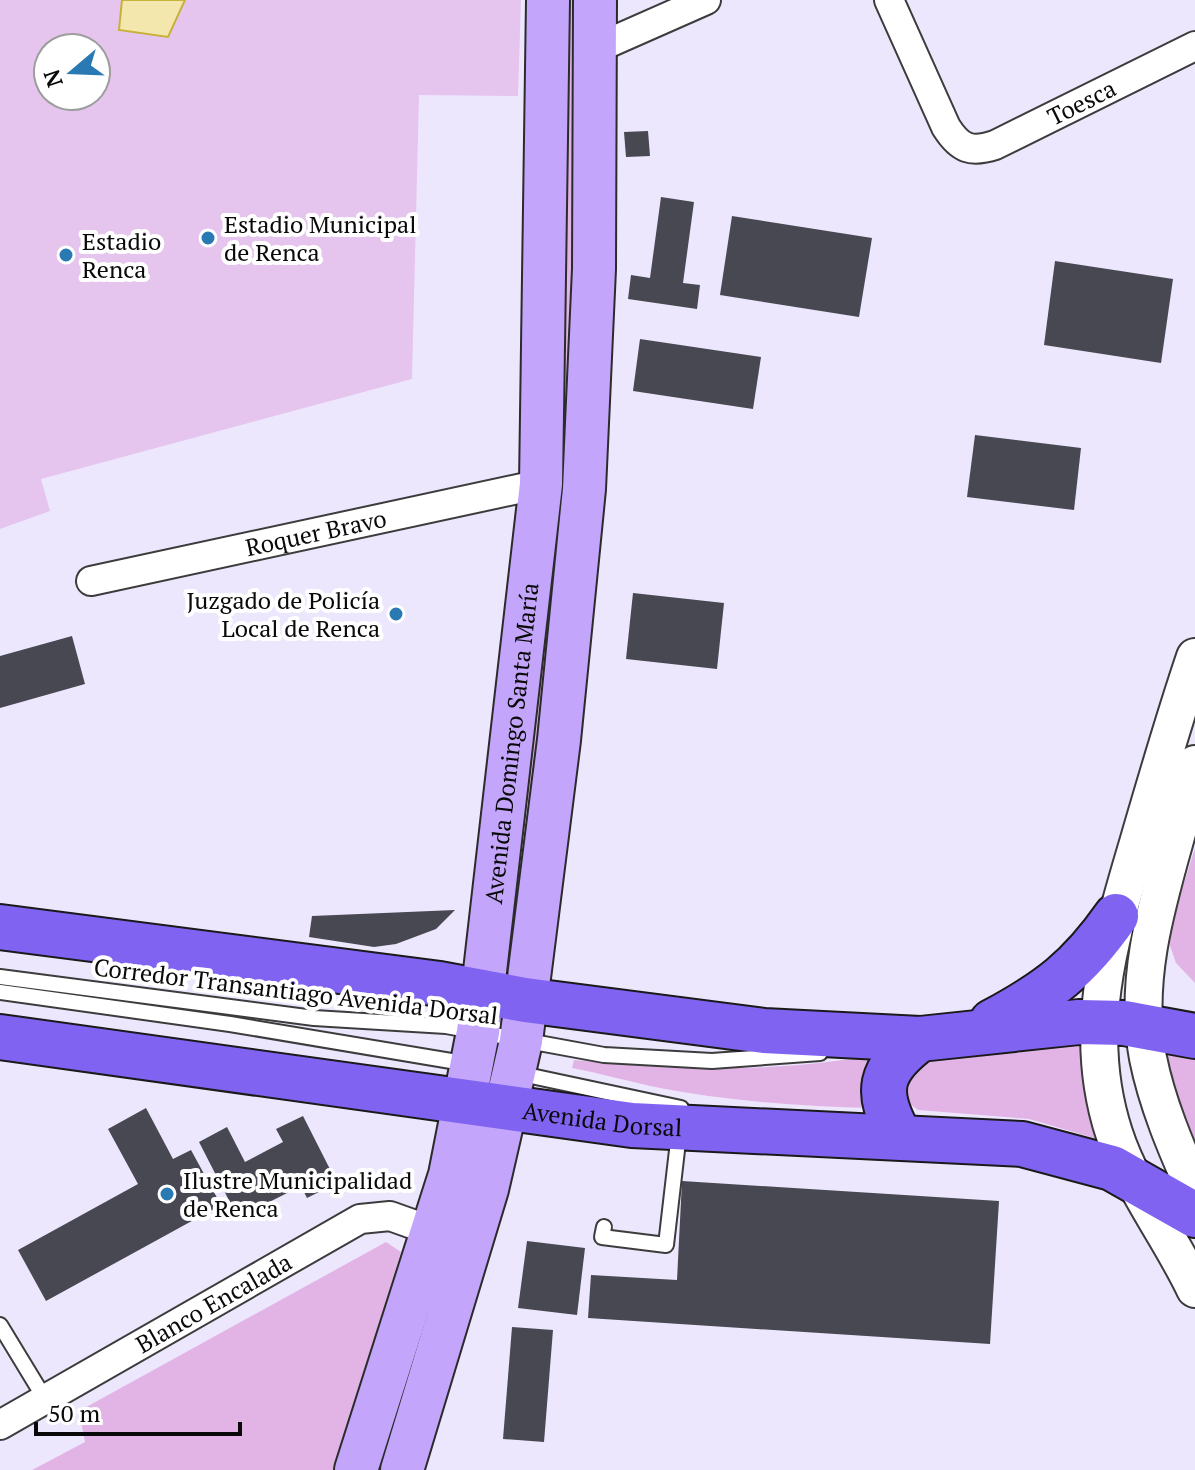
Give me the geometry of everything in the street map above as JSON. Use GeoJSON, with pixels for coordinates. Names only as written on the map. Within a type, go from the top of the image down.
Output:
{"type":"FeatureCollection","features":[{"type":"Feature","properties":{"kind":"main road","name":"Avenida Domingo Santa María"},"geometry":{"type":"LineString","coordinates":[[356,1470],[450,1175],[495,1055],[508,793],[541,484],[548,0]]}},
{"type":"Feature","properties":{"kind":"main road","name":"Avenida Domingo Santa María"},"geometry":{"type":"LineString","coordinates":[[402,1470],[460,1286],[495,1055],[559,740],[584,489],[594,269],[596,1]]}},
{"type":"Feature","properties":{"kind":"main road"},"geometry":{"type":"LineString","coordinates":[[973,1032],[1060,982],[1092,951],[1116,916]]}},
{"type":"Feature","properties":{"kind":"main road","name":"Avenida Dorsal"},"geometry":{"type":"LineString","coordinates":[[0,927],[495,1055],[692,1117],[799,1132],[1022,1144],[1112,1168],[1195,1215]]}},
{"type":"Feature","properties":{"kind":"main road","name":"Avenida Dorsal"},"geometry":{"type":"LineString","coordinates":[[0,1037],[495,1055],[764,1031],[920,1039],[1097,1022],[1145,1026],[1195,1036]]}},
{"type":"Feature","properties":{"kind":"main road"},"geometry":{"type":"LineString","coordinates":[[900,1137],[884,1097],[885,1075],[897,1056],[920,1039]]}},
{"type":"Feature","properties":{"kind":"street"},"geometry":{"type":"LineString","coordinates":[[595,49],[706,0]]}},
{"type":"Feature","properties":{"kind":"street","name":"Toesca"},"geometry":{"type":"LineString","coordinates":[[889,0],[946,127],[964,148],[982,149],[995,145],[1195,46]]}},
{"type":"Feature","properties":{"kind":"street","name":"Roquer Bravo"},"geometry":{"type":"LineString","coordinates":[[91,581],[541,484]]}},
{"type":"Feature","properties":{"kind":"street"},"geometry":{"type":"LineString","coordinates":[[1195,657],[1169,733],[1116,916],[1104,962],[1097,1022],[1104,1097],[1133,1180],[1195,1289]]}},
{"type":"Feature","properties":{"kind":"street"},"geometry":{"type":"LineString","coordinates":[[1195,764],[1150,941],[1145,1026],[1154,1083],[1195,1190]]}},
{"type":"Feature","properties":{"kind":"street","name":"Blanco Encalada"},"geometry":{"type":"LineString","coordinates":[[0,1425],[360,1219],[390,1216],[432,1231]]}},
{"type":"Feature","properties":{"kind":"lane","name":"Corredor Transantiago Avenida Dorsal"},"geometry":{"type":"LineString","coordinates":[[0,977],[254,1011],[446,1026],[495,1055]]}},
{"type":"Feature","properties":{"kind":"lane","name":"Corredor Transantiago Avenida Dorsal"},"geometry":{"type":"LineString","coordinates":[[0,992],[245,1026],[495,1055]]}},
{"type":"Feature","properties":{"kind":"lane"},"geometry":{"type":"LineString","coordinates":[[604,1227],[602,1237],[666,1245],[692,1117]]}},
{"type":"Feature","properties":{"kind":"lane"},"geometry":{"type":"LineString","coordinates":[[0,1325],[45,1399]]}},
{"type":"Feature","properties":{"kind":"shaded area","name":"Estadio Municipal de Renca"},"geometry":{"type":"Polygon","coordinates":[[[0,0],[521,0],[518,96],[419,95],[412,379],[41,479],[50,511],[0,529],[0,0]]]}},
{"type":"Feature","properties":{"kind":"shaded area"},"geometry":{"type":"Polygon","coordinates":[[[122,0],[185,0],[168,37],[119,30],[122,0]]]}},
{"type":"Feature","properties":{"kind":"shaded area"},"geometry":{"type":"Polygon","coordinates":[[[561,0],[580,0],[577,387],[573,473],[532,804],[520,801],[542,588],[559,566],[566,489],[555,470],[561,0]]]}},
{"type":"Feature","properties":{"kind":"shaded area"},"geometry":{"type":"Polygon","coordinates":[[[1195,848],[1195,983],[1176,963],[1167,937],[1195,848]]]}},
{"type":"Feature","properties":{"kind":"shaded area"},"geometry":{"type":"Polygon","coordinates":[[[1090,1035],[1111,1143],[1029,1119],[918,1110],[902,1098],[912,1059],[1090,1035]]]}},
{"type":"Feature","properties":{"kind":"shaded area"},"geometry":{"type":"Polygon","coordinates":[[[1164,1041],[1195,1050],[1195,1146],[1171,1079],[1164,1041]]]}},
{"type":"Feature","properties":{"kind":"shaded area"},"geometry":{"type":"Polygon","coordinates":[[[873,1055],[872,1108],[733,1099],[650,1086],[572,1068],[574,1060],[724,1068],[798,1065],[873,1055]]]}},
{"type":"Feature","properties":{"kind":"shaded area"},"geometry":{"type":"Polygon","coordinates":[[[386,1242],[401,1252],[334,1470],[32,1470],[85,1442],[79,1411],[386,1242]]]}},
{"type":"Feature","properties":{"kind":"building"},"geometry":{"type":"Polygon","coordinates":[[[648,131],[650,156],[626,157],[624,132],[648,131]]]}},
{"type":"Feature","properties":{"kind":"building"},"geometry":{"type":"Polygon","coordinates":[[[661,197],[694,202],[683,283],[700,285],[697,309],[628,299],[631,275],[650,278],[661,197]]]}},
{"type":"Feature","properties":{"kind":"building"},"geometry":{"type":"Polygon","coordinates":[[[732,216],[872,238],[859,317],[720,295],[732,216]]]}},
{"type":"Feature","properties":{"kind":"building"},"geometry":{"type":"Polygon","coordinates":[[[1055,261],[1173,279],[1161,363],[1044,345],[1055,261]]]}},
{"type":"Feature","properties":{"kind":"building"},"geometry":{"type":"Polygon","coordinates":[[[640,339],[761,357],[753,409],[633,391],[640,339]]]}},
{"type":"Feature","properties":{"kind":"building"},"geometry":{"type":"Polygon","coordinates":[[[975,435],[1081,448],[1074,510],[967,497],[975,435]]]}},
{"type":"Feature","properties":{"kind":"building"},"geometry":{"type":"Polygon","coordinates":[[[633,593],[724,603],[717,669],[626,659],[633,593]]]}},
{"type":"Feature","properties":{"kind":"building"},"geometry":{"type":"Polygon","coordinates":[[[72,636],[85,684],[0,708],[0,656],[72,636]]]}},
{"type":"Feature","properties":{"kind":"building"},"geometry":{"type":"Polygon","coordinates":[[[455,910],[436,929],[396,944],[374,947],[309,937],[312,916],[455,910]]]}},
{"type":"Feature","properties":{"kind":"building","name":"Ilustre Municipalidad de Renca"},"geometry":{"type":"Polygon","coordinates":[[[146,1108],[173,1159],[191,1150],[221,1205],[46,1301],[18,1250],[138,1184],[108,1129],[146,1108]]]}},
{"type":"Feature","properties":{"kind":"building"},"geometry":{"type":"Polygon","coordinates":[[[303,1116],[337,1183],[307,1198],[301,1186],[238,1218],[199,1142],[227,1127],[245,1162],[283,1142],[276,1129],[303,1116]]]}},
{"type":"Feature","properties":{"kind":"building"},"geometry":{"type":"Polygon","coordinates":[[[682,1181],[999,1201],[990,1344],[588,1318],[591,1275],[677,1280],[682,1181]]]}},
{"type":"Feature","properties":{"kind":"building"},"geometry":{"type":"Polygon","coordinates":[[[527,1241],[585,1248],[577,1315],[518,1308],[527,1241]]]}},
{"type":"Feature","properties":{"kind":"building"},"geometry":{"type":"Polygon","coordinates":[[[512,1327],[553,1330],[544,1442],[503,1439],[512,1327]]]}},
{"type":"Feature","properties":{"kind":"place","name":"Estadio Municipal de Renca"},"geometry":{"type":"Point","coordinates":[208,238]}},
{"type":"Feature","properties":{"kind":"place","name":"Estadio Renca"},"geometry":{"type":"Point","coordinates":[66,255]}},
{"type":"Feature","properties":{"kind":"place","name":"Juzgado de Policía Local de Renca"},"geometry":{"type":"Point","coordinates":[396,614]}},
{"type":"Feature","properties":{"kind":"place","name":"Ilustre Municipalidad de Renca"},"geometry":{"type":"Point","coordinates":[167,1194]}}]}
